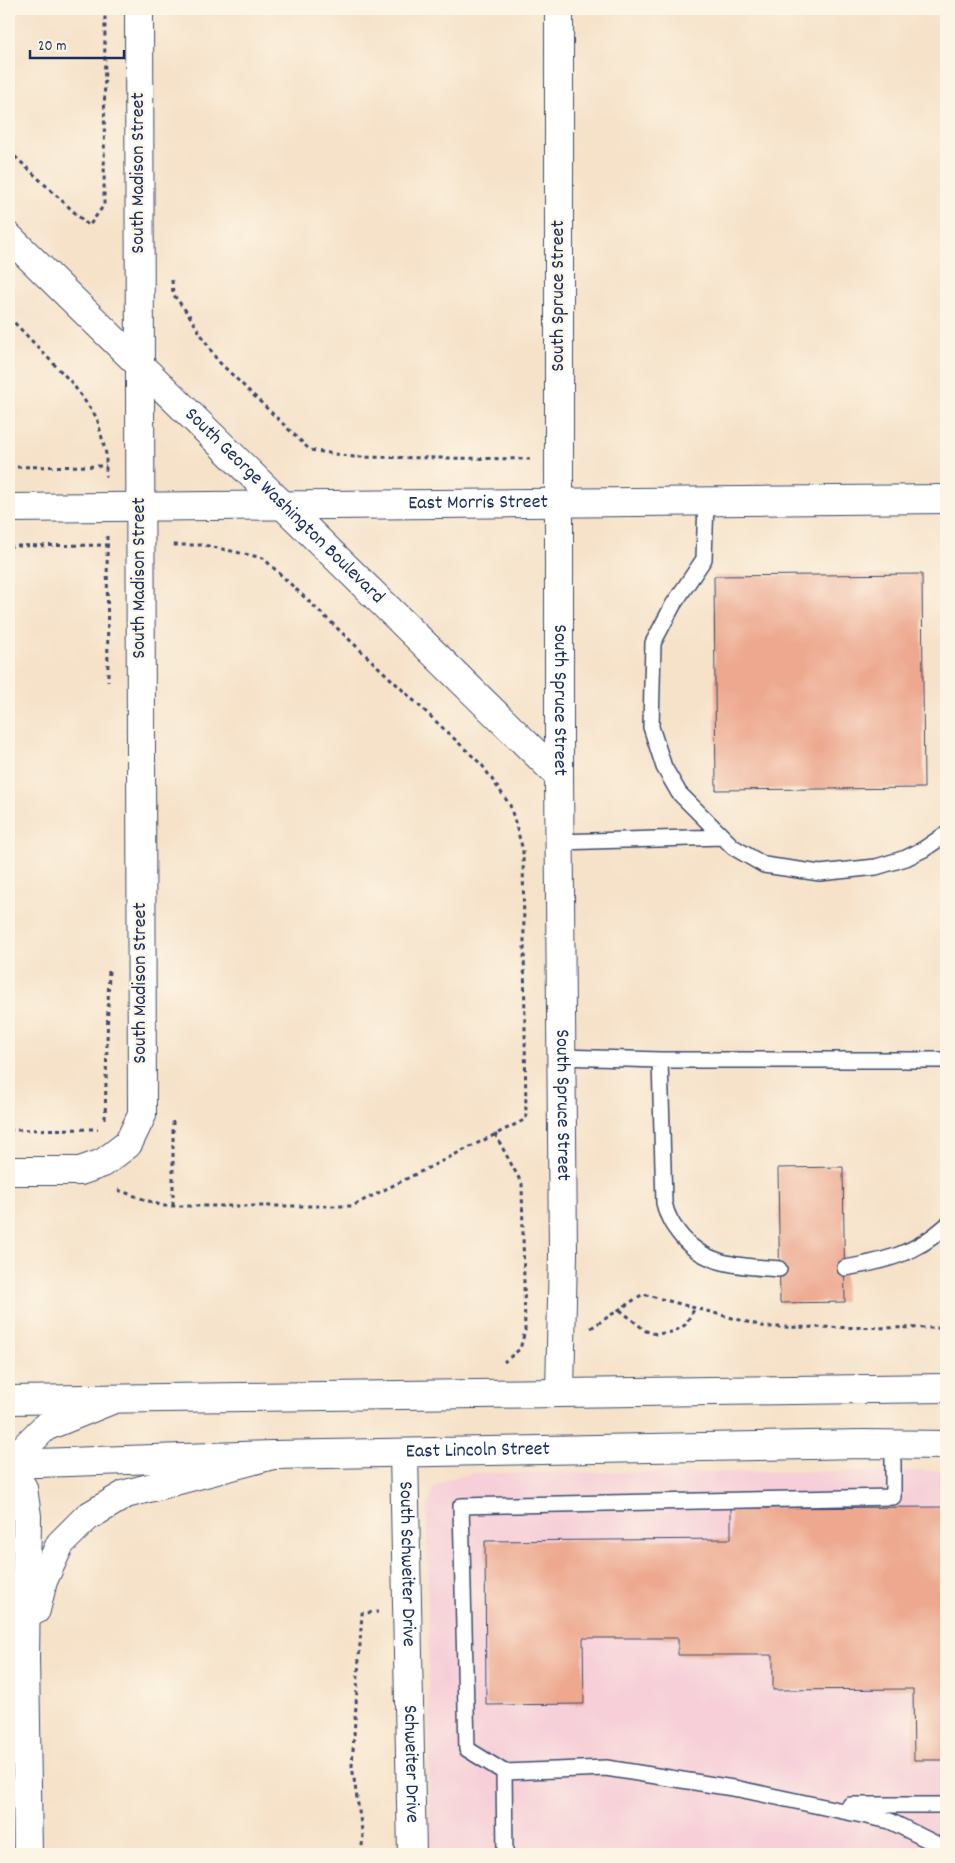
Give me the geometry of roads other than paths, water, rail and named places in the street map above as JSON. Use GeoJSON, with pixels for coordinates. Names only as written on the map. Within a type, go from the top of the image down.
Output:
{"type":"FeatureCollection","features":[{"type":"Feature","properties":{"kind":"main road","name":"South Madison Street"},"geometry":{"type":"LineString","coordinates":[[9,1171],[80,1171],[104,1163],[128,1144],[142,1115],[139,9]]}},
{"type":"Feature","properties":{"kind":"main road","name":"South Spruce Street"},"geometry":{"type":"LineString","coordinates":[[559,9],[559,842],[562,1253],[560,1392]]}},
{"type":"Feature","properties":{"kind":"main road","name":"South George Washington Boulevard"},"geometry":{"type":"LineString","coordinates":[[9,236],[559,776]]}},
{"type":"Feature","properties":{"kind":"main road","name":"East Morris Street"},"geometry":{"type":"LineString","coordinates":[[9,508],[946,499]]}},
{"type":"Feature","properties":{"kind":"main road"},"geometry":{"type":"LineString","coordinates":[[919,1388],[946,1378]]}},
{"type":"Feature","properties":{"kind":"main road"},"geometry":{"type":"LineString","coordinates":[[9,1400],[946,1388]]}},
{"type":"Feature","properties":{"kind":"main road"},"geometry":{"type":"LineString","coordinates":[[28,1854],[25,1658],[27,1516],[23,1488],[9,1464],[45,1427],[114,1399]]}},
{"type":"Feature","properties":{"kind":"main road","name":"East Lincoln Street"},"geometry":{"type":"LineString","coordinates":[[9,1464],[274,1455],[893,1444],[946,1445]]}},
{"type":"Feature","properties":{"kind":"main road","name":"South Schweiter Drive"},"geometry":{"type":"LineString","coordinates":[[404,1453],[409,1674]]}},
{"type":"Feature","properties":{"kind":"main road"},"geometry":{"type":"LineString","coordinates":[[25,1658],[43,1581],[60,1544],[87,1517],[126,1494],[274,1455]]}},
{"type":"Feature","properties":{"kind":"main road","name":"Schweiter Drive"},"geometry":{"type":"LineString","coordinates":[[409,1674],[412,1854]]}},
{"type":"Feature","properties":{"kind":"lane"},"geometry":{"type":"LineString","coordinates":[[706,502],[704,559],[672,605],[653,643],[651,727],[664,767],[679,794],[732,847],[764,865],[820,872],[876,867],[906,858],[924,849],[946,834]]}},
{"type":"Feature","properties":{"kind":"lane"},"geometry":{"type":"LineString","coordinates":[[559,842],[722,837]]}},
{"type":"Feature","properties":{"kind":"lane"},"geometry":{"type":"LineString","coordinates":[[561,1057],[660,1060],[946,1060]]}},
{"type":"Feature","properties":{"kind":"lane"},"geometry":{"type":"LineString","coordinates":[[660,1060],[664,1203],[667,1217],[690,1247],[705,1257],[739,1266],[779,1269]]}},
{"type":"Feature","properties":{"kind":"lane"},"geometry":{"type":"LineString","coordinates":[[845,1268],[880,1262],[907,1253],[934,1237],[946,1226]]}},
{"type":"Feature","properties":{"kind":"lane"},"geometry":{"type":"LineString","coordinates":[[893,1444],[893,1497],[461,1506],[467,1749],[504,1772],[606,1768],[739,1789],[819,1805],[890,1820],[946,1849]]}},
{"type":"Feature","properties":{"kind":"lane"},"geometry":{"type":"LineString","coordinates":[[504,1772],[505,1854]]}},
{"type":"Feature","properties":{"kind":"lane"},"geometry":{"type":"LineString","coordinates":[[819,1805],[946,1805]]}}]}
